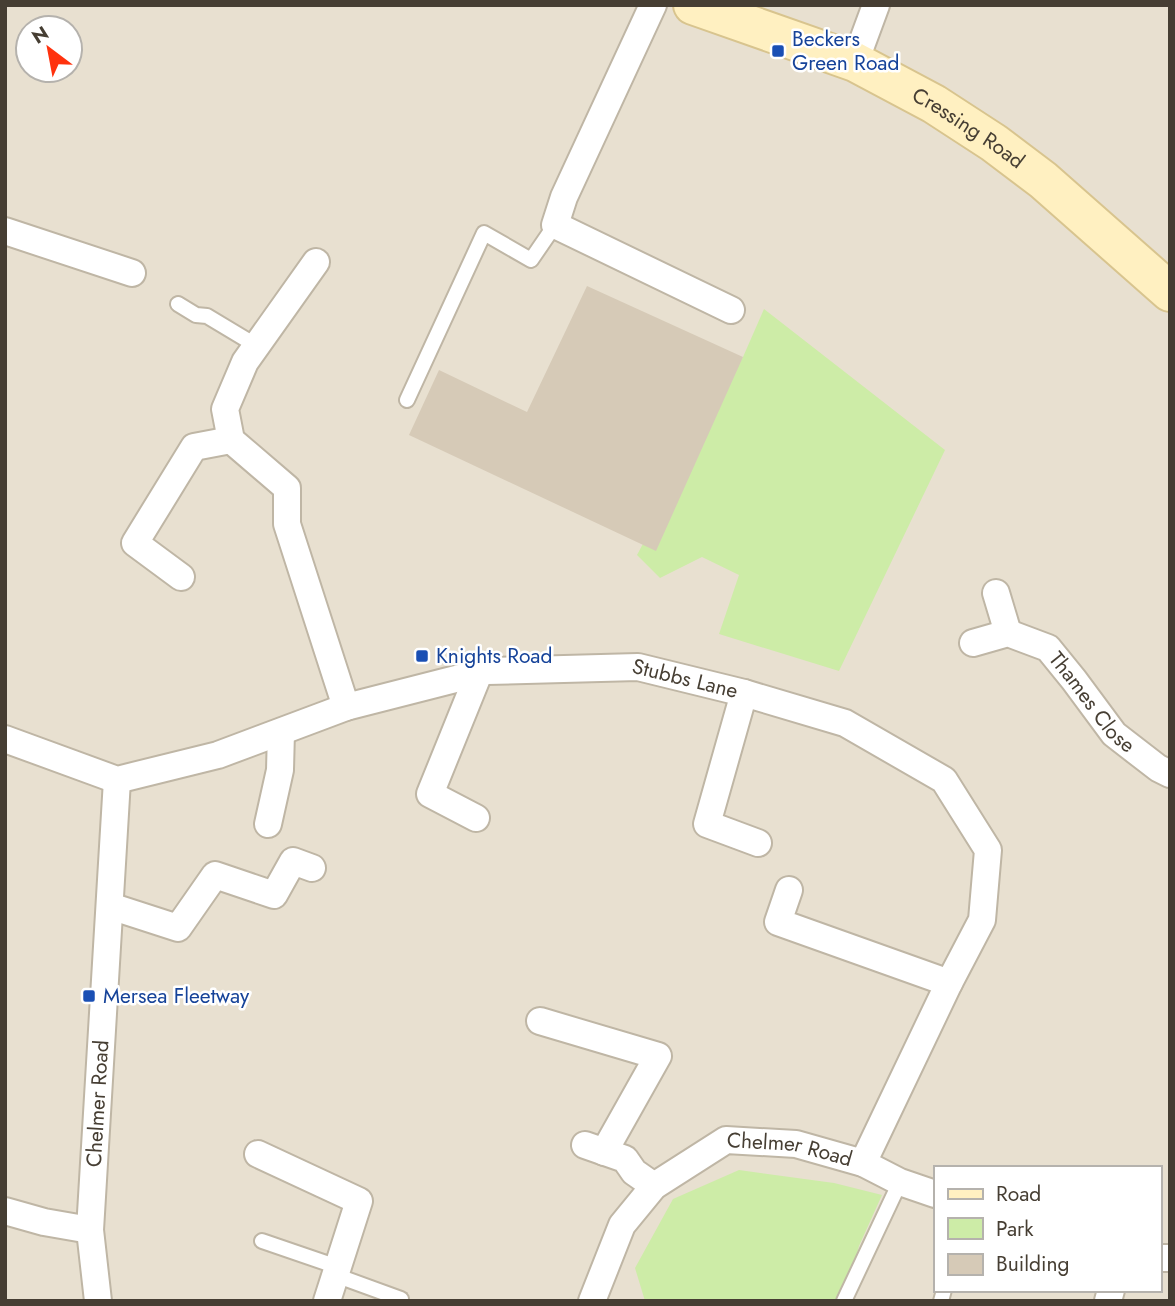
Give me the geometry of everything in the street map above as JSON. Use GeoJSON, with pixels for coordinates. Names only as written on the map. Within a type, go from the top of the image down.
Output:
{"type":"FeatureCollection","features":[{"type":"Feature","properties":{"kind":"street"},"geometry":{"type":"LineString","coordinates":[[653,5],[564,197],[555,225],[731,310]]}},
{"type":"Feature","properties":{"kind":"street","name":"Cressing Road"},"geometry":{"type":"LineString","coordinates":[[693,5],[855,62],[934,104],[1043,180],[1170,292]]}},
{"type":"Feature","properties":{"kind":"street"},"geometry":{"type":"LineString","coordinates":[[855,62],[876,5]]}},
{"type":"Feature","properties":{"kind":"street"},"geometry":{"type":"LineString","coordinates":[[5,231],[132,272]]}},
{"type":"Feature","properties":{"kind":"street"},"geometry":{"type":"LineString","coordinates":[[316,262],[245,362],[225,409],[232,440],[288,488],[287,524],[346,707]]}},
{"type":"Feature","properties":{"kind":"street"},"geometry":{"type":"LineString","coordinates":[[181,577],[135,543],[194,447],[232,440]]}},
{"type":"Feature","properties":{"kind":"street"},"geometry":{"type":"LineString","coordinates":[[973,643],[1008,633],[996,593]]}},
{"type":"Feature","properties":{"kind":"street","name":"Thames Close"},"geometry":{"type":"LineString","coordinates":[[1008,633],[1048,648],[1114,734],[1170,774]]}},
{"type":"Feature","properties":{"kind":"street","name":"Stubbs Lane"},"geometry":{"type":"LineString","coordinates":[[117,779],[218,755],[346,707],[487,671],[638,667],[744,693],[845,723],[944,780],[988,850],[982,920],[949,982],[863,1163]]}},
{"type":"Feature","properties":{"kind":"street"},"geometry":{"type":"LineString","coordinates":[[476,818],[430,794],[479,673]]}},
{"type":"Feature","properties":{"kind":"street"},"geometry":{"type":"LineString","coordinates":[[744,693],[707,824],[758,843]]}},
{"type":"Feature","properties":{"kind":"street"},"geometry":{"type":"LineString","coordinates":[[268,824],[280,770],[281,732]]}},
{"type":"Feature","properties":{"kind":"street"},"geometry":{"type":"LineString","coordinates":[[5,739],[117,779]]}},
{"type":"Feature","properties":{"kind":"street","name":"Chelmer Road"},"geometry":{"type":"LineString","coordinates":[[98,1301],[90,1230],[117,779]]}},
{"type":"Feature","properties":{"kind":"street"},"geometry":{"type":"LineString","coordinates":[[110,906],[178,928],[215,876],[274,895],[293,861],[312,868]]}},
{"type":"Feature","properties":{"kind":"street"},"geometry":{"type":"LineString","coordinates":[[789,890],[778,922],[949,982]]}},
{"type":"Feature","properties":{"kind":"street"},"geometry":{"type":"LineString","coordinates":[[540,1021],[659,1056],[594,1148],[625,1159],[634,1172],[654,1186]]}},
{"type":"Feature","properties":{"kind":"street","name":"Chelmer Road"},"geometry":{"type":"LineString","coordinates":[[592,1301],[622,1226],[654,1186],[726,1140],[796,1144],[863,1163],[900,1182],[934,1194]]}},
{"type":"Feature","properties":{"kind":"street"},"geometry":{"type":"LineString","coordinates":[[258,1154],[359,1201],[327,1301]]}},
{"type":"Feature","properties":{"kind":"street"},"geometry":{"type":"LineString","coordinates":[[5,1211],[44,1222],[90,1230]]}},
{"type":"Feature","properties":{"kind":"lane"},"geometry":{"type":"LineString","coordinates":[[407,400],[484,233],[531,260],[555,225]]}},
{"type":"Feature","properties":{"kind":"lane"},"geometry":{"type":"LineString","coordinates":[[178,304],[196,314],[207,316],[257,346]]}},
{"type":"Feature","properties":{"kind":"lane"},"geometry":{"type":"LineString","coordinates":[[844,1301],[900,1182]]}},
{"type":"Feature","properties":{"kind":"lane"},"geometry":{"type":"LineString","coordinates":[[262,1241],[401,1299]]}},
{"type":"Feature","properties":{"kind":"shaded area"},"geometry":{"type":"Polygon","coordinates":[[[5,5],[1170,5],[1170,1301],[5,1301],[5,5]]]}},
{"type":"Feature","properties":{"kind":"green space"},"geometry":{"type":"Polygon","coordinates":[[[764,309],[945,450],[839,671],[719,634],[739,575],[702,557],[660,578],[637,555],[743,357],[764,309]]]}},
{"type":"Feature","properties":{"kind":"green space"},"geometry":{"type":"Polygon","coordinates":[[[739,1170],[834,1183],[882,1195],[859,1246],[845,1301],[645,1301],[635,1268],[673,1199],[739,1170]]]}},
{"type":"Feature","properties":{"kind":"building"},"geometry":{"type":"Polygon","coordinates":[[[587,286],[743,357],[656,551],[409,435],[439,370],[527,412],[587,286]]]}},
{"type":"Feature","properties":{"kind":"place","name":"Beckers Green Road"},"geometry":{"type":"Point","coordinates":[778,51]}},
{"type":"Feature","properties":{"kind":"place","name":"Knights Road"},"geometry":{"type":"Point","coordinates":[422,656]}},
{"type":"Feature","properties":{"kind":"place","name":"Mersea Fleetway"},"geometry":{"type":"Point","coordinates":[89,996]}}]}
